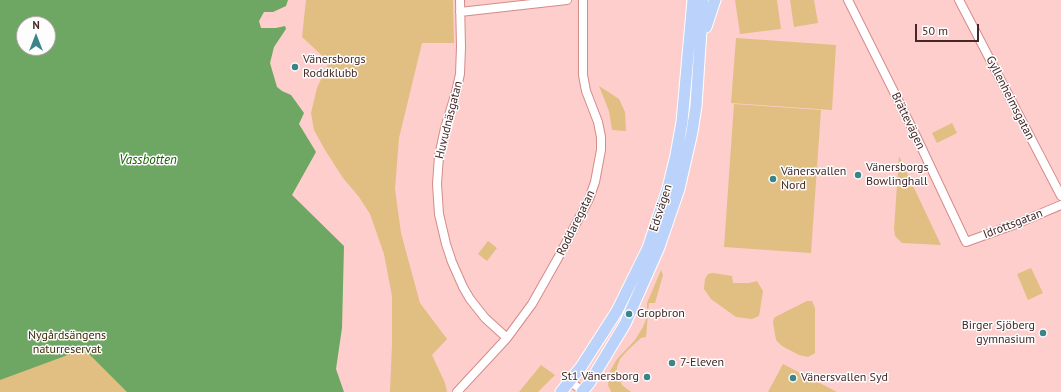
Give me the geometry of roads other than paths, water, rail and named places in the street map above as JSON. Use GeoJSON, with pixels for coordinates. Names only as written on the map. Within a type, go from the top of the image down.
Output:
{"type":"FeatureCollection","features":[{"type":"Feature","properties":{"kind":"main road","name":"Edsvägen"},"geometry":{"type":"LineString","coordinates":[[560,392],[581,368],[617,311],[648,248],[668,188],[682,122],[693,0]]}},
{"type":"Feature","properties":{"kind":"main road","name":"Edsvägen"},"geometry":{"type":"LineString","coordinates":[[583,391],[594,376],[625,324],[659,247],[679,189],[692,132],[696,106],[703,0]]}},
{"type":"Feature","properties":{"kind":"main road"},"geometry":{"type":"LineString","coordinates":[[701,45],[715,0]]}},
{"type":"Feature","properties":{"kind":"street","name":"Huvudnäsgatan"},"geometry":{"type":"LineString","coordinates":[[460,0],[461,54],[459,83],[445,128],[439,156],[437,184],[439,214],[448,250],[463,287],[485,318],[507,338]]}},
{"type":"Feature","properties":{"kind":"street"},"geometry":{"type":"LineString","coordinates":[[460,12],[567,0]]}},
{"type":"Feature","properties":{"kind":"street","name":"Roddaregatan"},"geometry":{"type":"LineString","coordinates":[[457,392],[507,338],[532,304],[589,199],[599,166],[602,150],[598,122],[586,91],[583,75],[582,0]]}},
{"type":"Feature","properties":{"kind":"street","name":"Brättevägen"},"geometry":{"type":"LineString","coordinates":[[848,0],[916,136],[966,242]]}},
{"type":"Feature","properties":{"kind":"street","name":"Gyllenheimsgatan"},"geometry":{"type":"LineString","coordinates":[[959,0],[1061,196]]}},
{"type":"Feature","properties":{"kind":"street","name":"Idrottsgatan"},"geometry":{"type":"LineString","coordinates":[[966,242],[1016,224],[1061,205]]}},
{"type":"Feature","properties":{"kind":"street"},"geometry":{"type":"LineString","coordinates":[[570,382],[583,391]]}},
{"type":"Feature","properties":{"kind":"water","name":"Vassbotten"},"geometry":{"type":"Polygon","coordinates":[[[0,0],[288,0],[286,6],[273,12],[264,12],[259,21],[261,28],[276,28],[285,26],[286,29],[274,47],[270,63],[277,87],[291,95],[304,113],[299,124],[316,152],[292,195],[344,246],[342,328],[336,369],[344,392],[127,392],[84,349],[0,380],[0,0]]]}},
{"type":"Feature","properties":{"kind":"place","name":"Vänersborgs Roddklubb"},"geometry":{"type":"Point","coordinates":[295,67]}},
{"type":"Feature","properties":{"kind":"place","name":"Vänersborgs Bowlinghall"},"geometry":{"type":"Point","coordinates":[858,175]}},
{"type":"Feature","properties":{"kind":"place","name":"Vänersvallen Nord"},"geometry":{"type":"Point","coordinates":[773,179]}},
{"type":"Feature","properties":{"kind":"place","name":"Gropbron"},"geometry":{"type":"Point","coordinates":[629,314]}},
{"type":"Feature","properties":{"kind":"place","name":"Birger Sjöberg gymnasium"},"geometry":{"type":"Point","coordinates":[1043,333]}},
{"type":"Feature","properties":{"kind":"place","name":"7-Eleven"},"geometry":{"type":"Point","coordinates":[672,363]}},
{"type":"Feature","properties":{"kind":"place","name":"St1 Vänersborg"},"geometry":{"type":"Point","coordinates":[647,377]}},
{"type":"Feature","properties":{"kind":"place","name":"Vänersvallen Syd"},"geometry":{"type":"Point","coordinates":[793,378]}},
{"type":"Feature","properties":{"kind":"park label","name":"Nygårdsängens naturreservat"},"geometry":{"type":"Point","coordinates":[67,343]}}]}
